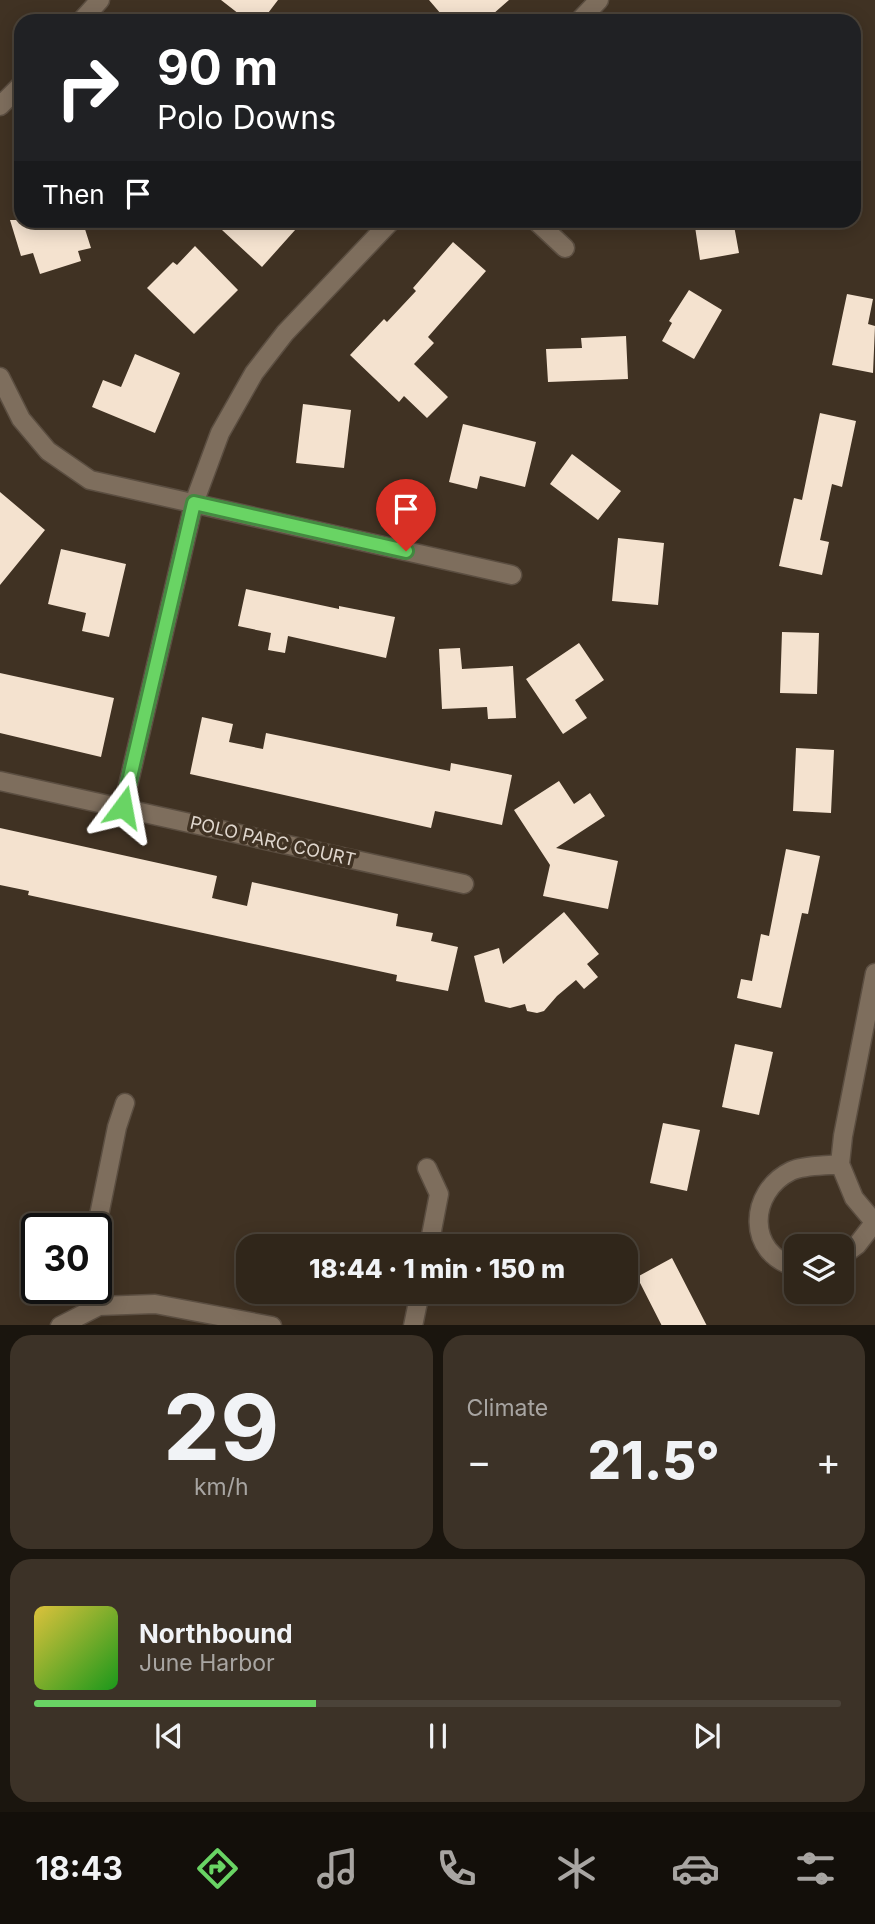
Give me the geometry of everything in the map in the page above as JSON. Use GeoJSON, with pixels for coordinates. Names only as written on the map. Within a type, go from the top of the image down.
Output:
{"type":"FeatureCollection","features":[{"type":"Feature","properties":{"kind":"street"},"geometry":{"type":"LineString","coordinates":[[87,14],[100,0]]}},
{"type":"Feature","properties":{"kind":"street"},"geometry":{"type":"LineString","coordinates":[[585,14],[598,0]]}},
{"type":"Feature","properties":{"kind":"street"},"geometry":{"type":"LineString","coordinates":[[0,106],[14,92]]}},
{"type":"Feature","properties":{"kind":"street"},"geometry":{"type":"LineString","coordinates":[[123,807],[194,503],[220,433],[254,373],[285,333],[384,228]]}},
{"type":"Feature","properties":{"kind":"street"},"geometry":{"type":"LineString","coordinates":[[544,228],[565,248]]}},
{"type":"Feature","properties":{"kind":"street"},"geometry":{"type":"LineString","coordinates":[[0,377],[21,419],[48,451],[90,480],[512,575]]}},
{"type":"Feature","properties":{"kind":"street","name":"POLO PARC COURT"},"geometry":{"type":"LineString","coordinates":[[0,781],[464,884]]}},
{"type":"Feature","properties":{"kind":"street"},"geometry":{"type":"LineString","coordinates":[[854,1247],[874,1223],[854,1198],[840,1164],[875,973]]}},
{"type":"Feature","properties":{"kind":"street"},"geometry":{"type":"LineString","coordinates":[[99,1213],[117,1127],[125,1103]]}},
{"type":"Feature","properties":{"kind":"street"},"geometry":{"type":"LineString","coordinates":[[784,1261],[771,1255],[761,1239],[758,1218],[771,1185],[792,1170],[840,1164]]}},
{"type":"Feature","properties":{"kind":"street"},"geometry":{"type":"LineString","coordinates":[[427,1168],[439,1194],[431,1234]]}},
{"type":"Feature","properties":{"kind":"street"},"geometry":{"type":"LineString","coordinates":[[112,1299],[272,1325]]}},
{"type":"Feature","properties":{"kind":"street"},"geometry":{"type":"LineString","coordinates":[[60,1325],[88,1304]]}},
{"type":"Feature","properties":{"kind":"street"},"geometry":{"type":"LineString","coordinates":[[413,1325],[417,1304]]}},
{"type":"Feature","properties":{"kind":"building"},"geometry":{"type":"Polygon","coordinates":[[[221,0],[278,0],[267,14],[239,14],[221,0]]]}},
{"type":"Feature","properties":{"kind":"building"},"geometry":{"type":"Polygon","coordinates":[[[429,0],[509,0],[493,14],[441,14],[429,0]]]}},
{"type":"Feature","properties":{"kind":"building"},"geometry":{"type":"Polygon","coordinates":[[[10,220],[14,220],[14,228],[85,228],[91,248],[78,251],[81,261],[40,274],[33,253],[21,256],[10,220]]]}},
{"type":"Feature","properties":{"kind":"building"},"geometry":{"type":"Polygon","coordinates":[[[224,228],[297,228],[262,267],[222,230],[224,228]]]}},
{"type":"Feature","properties":{"kind":"building"},"geometry":{"type":"Polygon","coordinates":[[[695,228],[734,228],[739,253],[700,260],[695,228]]]}},
{"type":"Feature","properties":{"kind":"building"},"geometry":{"type":"Polygon","coordinates":[[[453,242],[486,271],[428,337],[434,343],[414,364],[448,397],[427,418],[404,396],[399,402],[350,355],[384,319],[387,322],[416,291],[413,288],[453,242]]]}},
{"type":"Feature","properties":{"kind":"building"},"geometry":{"type":"Polygon","coordinates":[[[195,246],[238,290],[194,334],[147,288],[173,262],[177,265],[195,246]]]}},
{"type":"Feature","properties":{"kind":"building"},"geometry":{"type":"Polygon","coordinates":[[[689,290],[722,310],[694,359],[662,341],[672,323],[669,321],[689,290]]]}},
{"type":"Feature","properties":{"kind":"building"},"geometry":{"type":"Polygon","coordinates":[[[847,294],[873,299],[868,324],[875,326],[873,373],[832,365],[847,294]]]}},
{"type":"Feature","properties":{"kind":"building"},"geometry":{"type":"Polygon","coordinates":[[[626,336],[628,379],[548,382],[546,349],[582,348],[581,338],[626,336]]]}},
{"type":"Feature","properties":{"kind":"building"},"geometry":{"type":"Polygon","coordinates":[[[135,354],[180,373],[155,433],[92,407],[103,380],[121,387],[135,354]]]}},
{"type":"Feature","properties":{"kind":"building"},"geometry":{"type":"Polygon","coordinates":[[[303,404],[351,410],[344,468],[296,463],[303,404]]]}},
{"type":"Feature","properties":{"kind":"building"},"geometry":{"type":"Polygon","coordinates":[[[820,413],[856,421],[842,487],[832,484],[820,540],[829,542],[822,575],[779,566],[794,498],[802,500],[820,413]]]}},
{"type":"Feature","properties":{"kind":"building"},"geometry":{"type":"Polygon","coordinates":[[[463,424],[536,442],[525,487],[480,476],[477,489],[449,482],[463,424]]]}},
{"type":"Feature","properties":{"kind":"building"},"geometry":{"type":"Polygon","coordinates":[[[572,454],[621,491],[598,520],[550,484],[572,454]]]}},
{"type":"Feature","properties":{"kind":"building"},"geometry":{"type":"Polygon","coordinates":[[[0,492],[45,530],[0,585],[0,492]]]}},
{"type":"Feature","properties":{"kind":"building"},"geometry":{"type":"Polygon","coordinates":[[[618,538],[664,543],[658,605],[612,601],[618,538]]]}},
{"type":"Feature","properties":{"kind":"building"},"geometry":{"type":"Polygon","coordinates":[[[61,549],[126,564],[109,637],[82,631],[86,613],[48,604],[61,549]]]}},
{"type":"Feature","properties":{"kind":"building"},"geometry":{"type":"Polygon","coordinates":[[[246,589],[339,609],[339,606],[395,617],[386,658],[288,636],[285,653],[268,650],[271,633],[238,626],[246,589]]]}},
{"type":"Feature","properties":{"kind":"building"},"geometry":{"type":"Polygon","coordinates":[[[782,632],[819,633],[817,694],[780,693],[782,632]]]}},
{"type":"Feature","properties":{"kind":"building"},"geometry":{"type":"Polygon","coordinates":[[[579,643],[604,680],[575,700],[587,718],[563,734],[526,679],[579,643]]]}},
{"type":"Feature","properties":{"kind":"building"},"geometry":{"type":"Polygon","coordinates":[[[460,648],[462,669],[513,666],[516,718],[488,719],[487,707],[442,709],[439,649],[460,648]]]}},
{"type":"Feature","properties":{"kind":"building"},"geometry":{"type":"Polygon","coordinates":[[[0,673],[114,698],[101,757],[0,733],[0,673]]]}},
{"type":"Feature","properties":{"kind":"building"},"geometry":{"type":"Polygon","coordinates":[[[202,717],[233,724],[229,742],[263,749],[266,733],[450,771],[451,763],[512,775],[502,825],[435,811],[431,828],[190,774],[202,717]]]}},
{"type":"Feature","properties":{"kind":"building"},"geometry":{"type":"Polygon","coordinates":[[[796,748],[834,750],[831,813],[793,811],[796,748]]]}},
{"type":"Feature","properties":{"kind":"building"},"geometry":{"type":"Polygon","coordinates":[[[559,781],[574,804],[590,793],[605,816],[556,848],[618,861],[608,909],[543,896],[550,865],[514,810],[559,781]]]}},
{"type":"Feature","properties":{"kind":"building"},"geometry":{"type":"Polygon","coordinates":[[[0,828],[217,876],[212,898],[247,906],[252,882],[398,914],[396,926],[433,933],[431,941],[458,947],[448,991],[396,981],[397,975],[28,895],[29,891],[0,885],[0,828]]]}},
{"type":"Feature","properties":{"kind":"building"},"geometry":{"type":"Polygon","coordinates":[[[786,849],[820,856],[808,914],[802,913],[781,1008],[737,998],[741,979],[752,981],[761,934],[769,936],[786,849]]]}},
{"type":"Feature","properties":{"kind":"building"},"geometry":{"type":"Polygon","coordinates":[[[564,912],[599,954],[587,964],[598,977],[584,989],[576,980],[544,1011],[537,1013],[527,1011],[525,1004],[510,1008],[485,1002],[474,956],[499,948],[503,964],[564,912]]]}},
{"type":"Feature","properties":{"kind":"building"},"geometry":{"type":"Polygon","coordinates":[[[735,1044],[773,1052],[759,1115],[722,1107],[735,1044]]]}},
{"type":"Feature","properties":{"kind":"building"},"geometry":{"type":"Polygon","coordinates":[[[663,1123],[700,1130],[687,1191],[650,1183],[663,1123]]]}},
{"type":"Feature","properties":{"kind":"building"},"geometry":{"type":"Polygon","coordinates":[[[672,1258],[706,1325],[661,1325],[638,1276],[672,1258]]]}},
{"type":"Feature","properties":{"kind":"route"},"geometry":{"type":"LineString","coordinates":[[123,807],[194,503],[406,551]]}}]}
